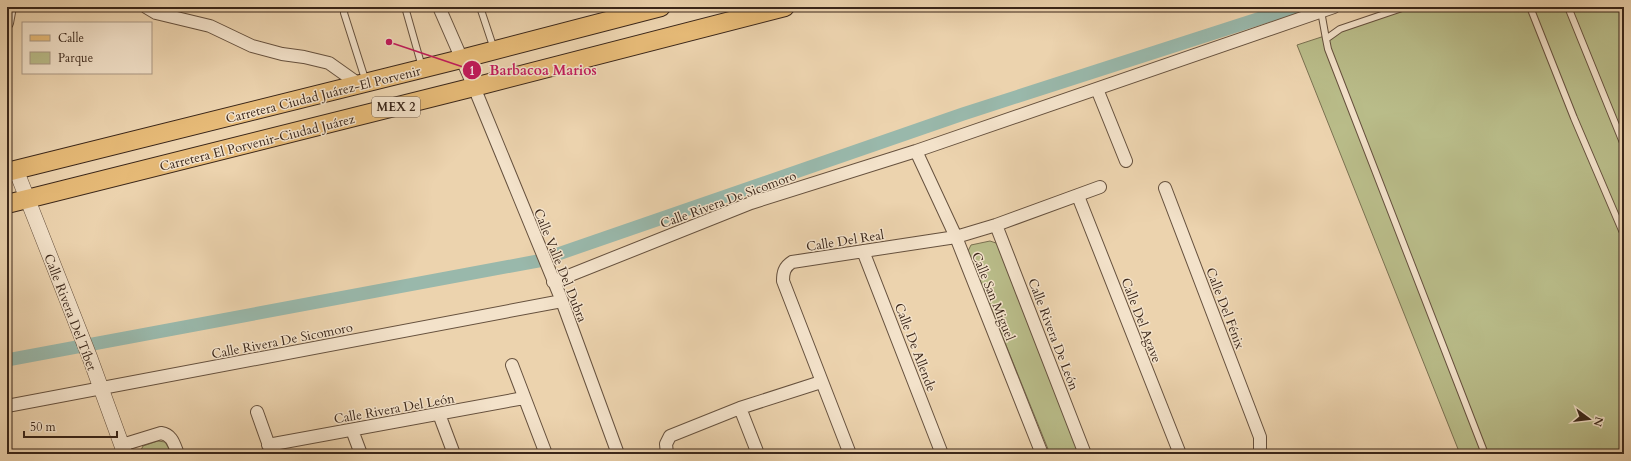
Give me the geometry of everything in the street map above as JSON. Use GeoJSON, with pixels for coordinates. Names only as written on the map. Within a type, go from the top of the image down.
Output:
{"type":"FeatureCollection","features":[{"type":"Feature","properties":{"kind":"main road","name":"Carretera El Porvenir-Ciudad Juárez"},"geometry":{"type":"LineString","coordinates":[[7,204],[474,88],[785,7]]}},
{"type":"Feature","properties":{"kind":"main road","name":"Carretera Ciudad Juárez-El Porvenir"},"geometry":{"type":"LineString","coordinates":[[10,168],[363,84],[656,8]]}},
{"type":"Feature","properties":{"kind":"street"},"geometry":{"type":"LineString","coordinates":[[7,23],[10,7]]}},
{"type":"Feature","properties":{"kind":"street"},"geometry":{"type":"LineString","coordinates":[[146,7],[156,13],[210,26],[252,46],[282,54],[329,63],[363,84]]}},
{"type":"Feature","properties":{"kind":"street","name":"Calle Valle Del Dubra"},"geometry":{"type":"LineString","coordinates":[[439,7],[562,301],[618,454]]}},
{"type":"Feature","properties":{"kind":"street","name":"Calle Rivera De Sicomoro"},"geometry":{"type":"LineString","coordinates":[[551,277],[751,203],[916,151],[1334,7]]}},
{"type":"Feature","properties":{"kind":"street"},"geometry":{"type":"LineString","coordinates":[[1097,89],[1126,161]]}},
{"type":"Feature","properties":{"kind":"street","name":"Calle San Miguel"},"geometry":{"type":"LineString","coordinates":[[916,151],[956,237],[1042,454]]}},
{"type":"Feature","properties":{"kind":"street","name":"Calle Rivera Del Tíbet"},"geometry":{"type":"LineString","coordinates":[[10,168],[27,199],[90,358],[124,449]]}},
{"type":"Feature","properties":{"kind":"street","name":"Calle Del Real"},"geometry":{"type":"LineString","coordinates":[[850,454],[783,281],[785,269],[792,262],[956,237],[996,225],[1100,187]]}},
{"type":"Feature","properties":{"kind":"street","name":"Calle Del Fénix"},"geometry":{"type":"LineString","coordinates":[[1165,188],[1260,438],[1260,454]]}},
{"type":"Feature","properties":{"kind":"street","name":"Calle Del Agave"},"geometry":{"type":"LineString","coordinates":[[1078,196],[1180,454]]}},
{"type":"Feature","properties":{"kind":"street","name":"Calle Rivera De León"},"geometry":{"type":"LineString","coordinates":[[996,225],[1085,454]]}},
{"type":"Feature","properties":{"kind":"street","name":"Calle De Allende"},"geometry":{"type":"LineString","coordinates":[[863,251],[942,454]]}},
{"type":"Feature","properties":{"kind":"street","name":"Calle Rivera De Sicomoro"},"geometry":{"type":"LineString","coordinates":[[7,406],[562,301]]}},
{"type":"Feature","properties":{"kind":"street"},"geometry":{"type":"LineString","coordinates":[[512,365],[546,454]]}},
{"type":"Feature","properties":{"kind":"street"},"geometry":{"type":"LineString","coordinates":[[667,454],[666,444],[670,436],[740,408],[821,382]]}},
{"type":"Feature","properties":{"kind":"street","name":"Calle Rivera Del León"},"geometry":{"type":"LineString","coordinates":[[270,449],[352,430],[524,398]]}},
{"type":"Feature","properties":{"kind":"street"},"geometry":{"type":"LineString","coordinates":[[740,408],[758,454]]}},
{"type":"Feature","properties":{"kind":"street"},"geometry":{"type":"LineString","coordinates":[[257,412],[270,449]]}},
{"type":"Feature","properties":{"kind":"street"},"geometry":{"type":"LineString","coordinates":[[439,414],[454,454]]}},
{"type":"Feature","properties":{"kind":"street"},"geometry":{"type":"LineString","coordinates":[[352,430],[361,454]]}},
{"type":"Feature","properties":{"kind":"street"},"geometry":{"type":"LineString","coordinates":[[124,449],[161,433],[168,435],[172,440],[178,454]]}},
{"type":"Feature","properties":{"kind":"lane"},"geometry":{"type":"LineString","coordinates":[[345,7],[344,13],[363,84]]}},
{"type":"Feature","properties":{"kind":"lane"},"geometry":{"type":"LineString","coordinates":[[405,7],[422,69]]}},
{"type":"Feature","properties":{"kind":"lane"},"geometry":{"type":"LineString","coordinates":[[480,7],[494,51]]}},
{"type":"Feature","properties":{"kind":"lane"},"geometry":{"type":"LineString","coordinates":[[1326,39],[1340,29],[1405,7]]}},
{"type":"Feature","properties":{"kind":"lane"},"geometry":{"type":"LineString","coordinates":[[1530,7],[1574,118],[1624,235]]}},
{"type":"Feature","properties":{"kind":"lane"},"geometry":{"type":"LineString","coordinates":[[1568,7],[1624,145]]}},
{"type":"Feature","properties":{"kind":"lane"},"geometry":{"type":"LineString","coordinates":[[1321,11],[1328,49],[1485,454]]}},
{"type":"Feature","properties":{"kind":"green space"},"geometry":{"type":"Polygon","coordinates":[[[1413,7],[1624,7],[1624,454],[1460,454],[1297,45],[1413,7]]]}},
{"type":"Feature","properties":{"kind":"green space"},"geometry":{"type":"Polygon","coordinates":[[[990,241],[999,244],[1079,454],[1050,454],[968,251],[971,245],[990,241]]]}},
{"type":"Feature","properties":{"kind":"green space"},"geometry":{"type":"Polygon","coordinates":[[[158,441],[165,442],[172,454],[143,454],[141,450],[143,446],[158,441]]]}},
{"type":"Feature","properties":{"kind":"waterway"},"geometry":{"type":"LineString","coordinates":[[7,360],[538,261],[963,114],[1295,7]]}},
{"type":"Feature","properties":{"kind":"place","name":"Barbacoa Marios"},"geometry":{"type":"Point","coordinates":[389,42]}}]}
